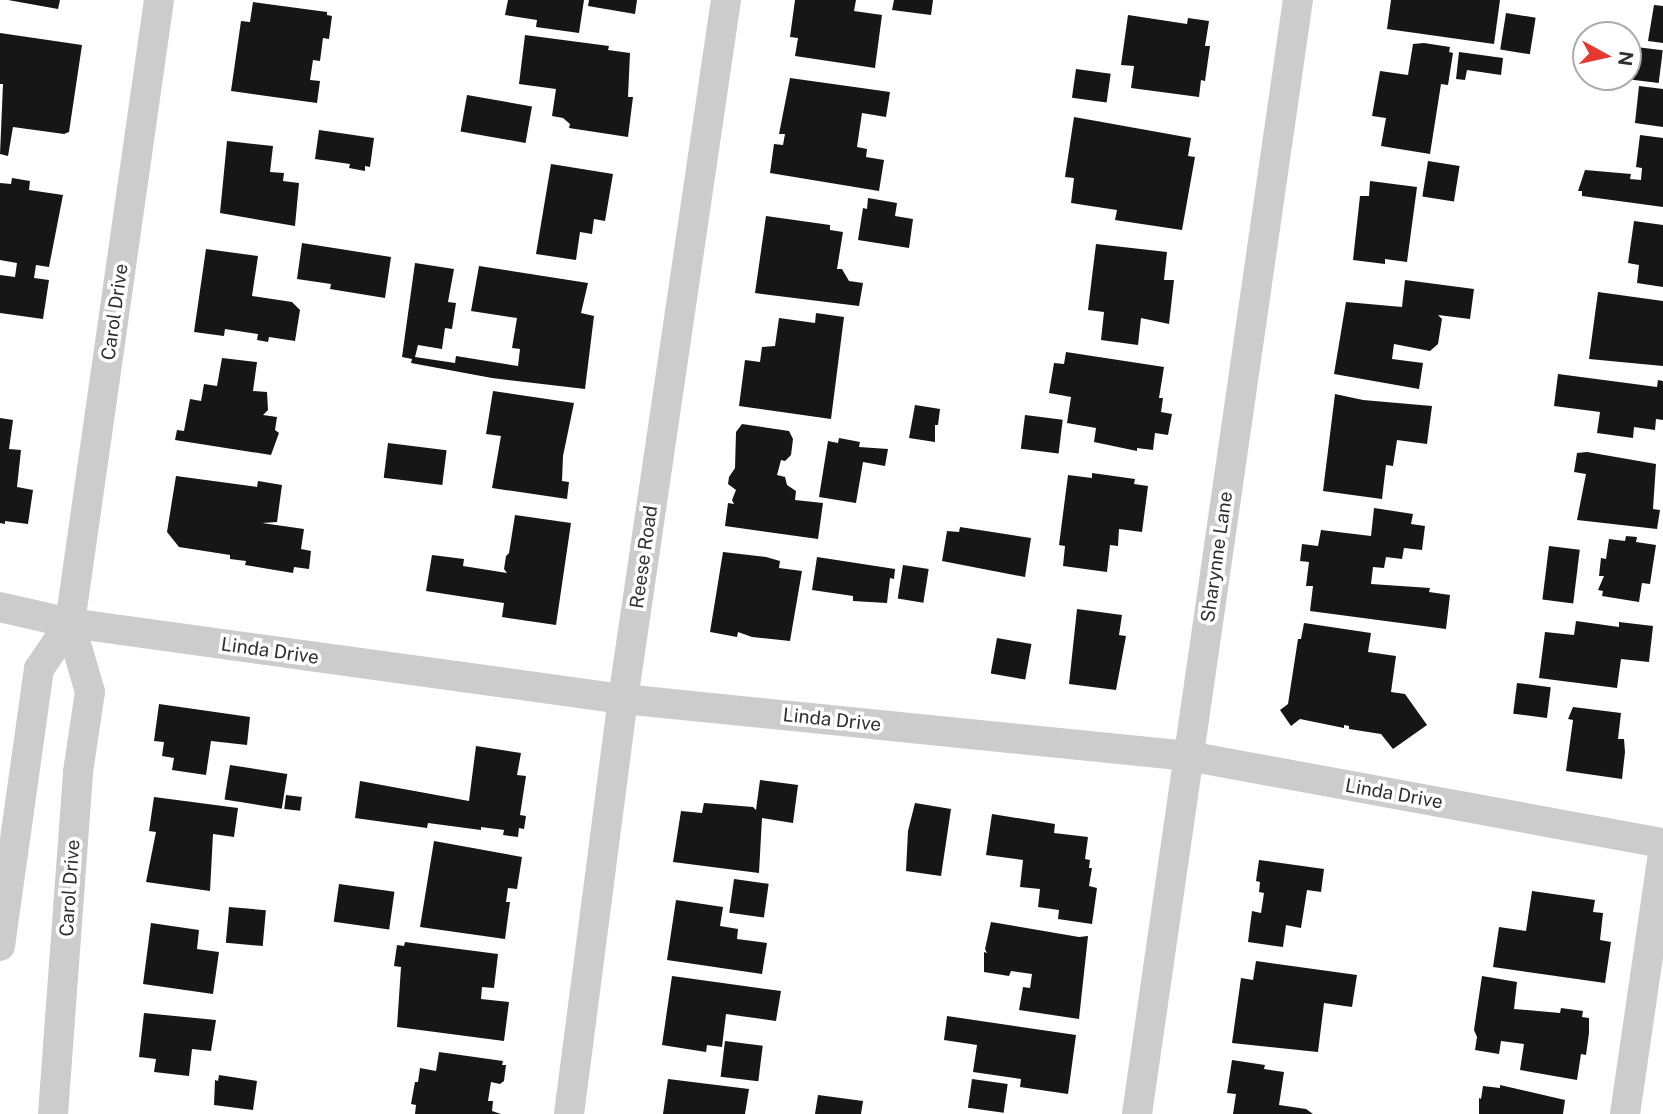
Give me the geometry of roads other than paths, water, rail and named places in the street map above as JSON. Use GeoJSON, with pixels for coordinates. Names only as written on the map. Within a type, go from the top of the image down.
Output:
{"type":"FeatureCollection","features":[{"type":"Feature","properties":{"kind":"street","name":"Carol Drive"},"geometry":{"type":"LineString","coordinates":[[53,1114],[78,772],[90,692],[70,623],[159,0]]}},
{"type":"Feature","properties":{"kind":"street","name":"Reese Road"},"geometry":{"type":"LineString","coordinates":[[569,1114],[623,699],[726,0]]}},
{"type":"Feature","properties":{"kind":"street","name":"Sharynne Lane"},"geometry":{"type":"LineString","coordinates":[[1137,1114],[1298,0]]}},
{"type":"Feature","properties":{"kind":"street","name":"Linda Drive"},"geometry":{"type":"LineString","coordinates":[[0,607],[70,623],[623,699],[1188,756],[1663,843]]}},
{"type":"Feature","properties":{"kind":"street","name":"Carol Drive"},"geometry":{"type":"LineString","coordinates":[[0,946],[39,669],[70,623]]}},
{"type":"Feature","properties":{"kind":"street"},"geometry":{"type":"LineString","coordinates":[[1625,1114],[1663,855]]}}]}
